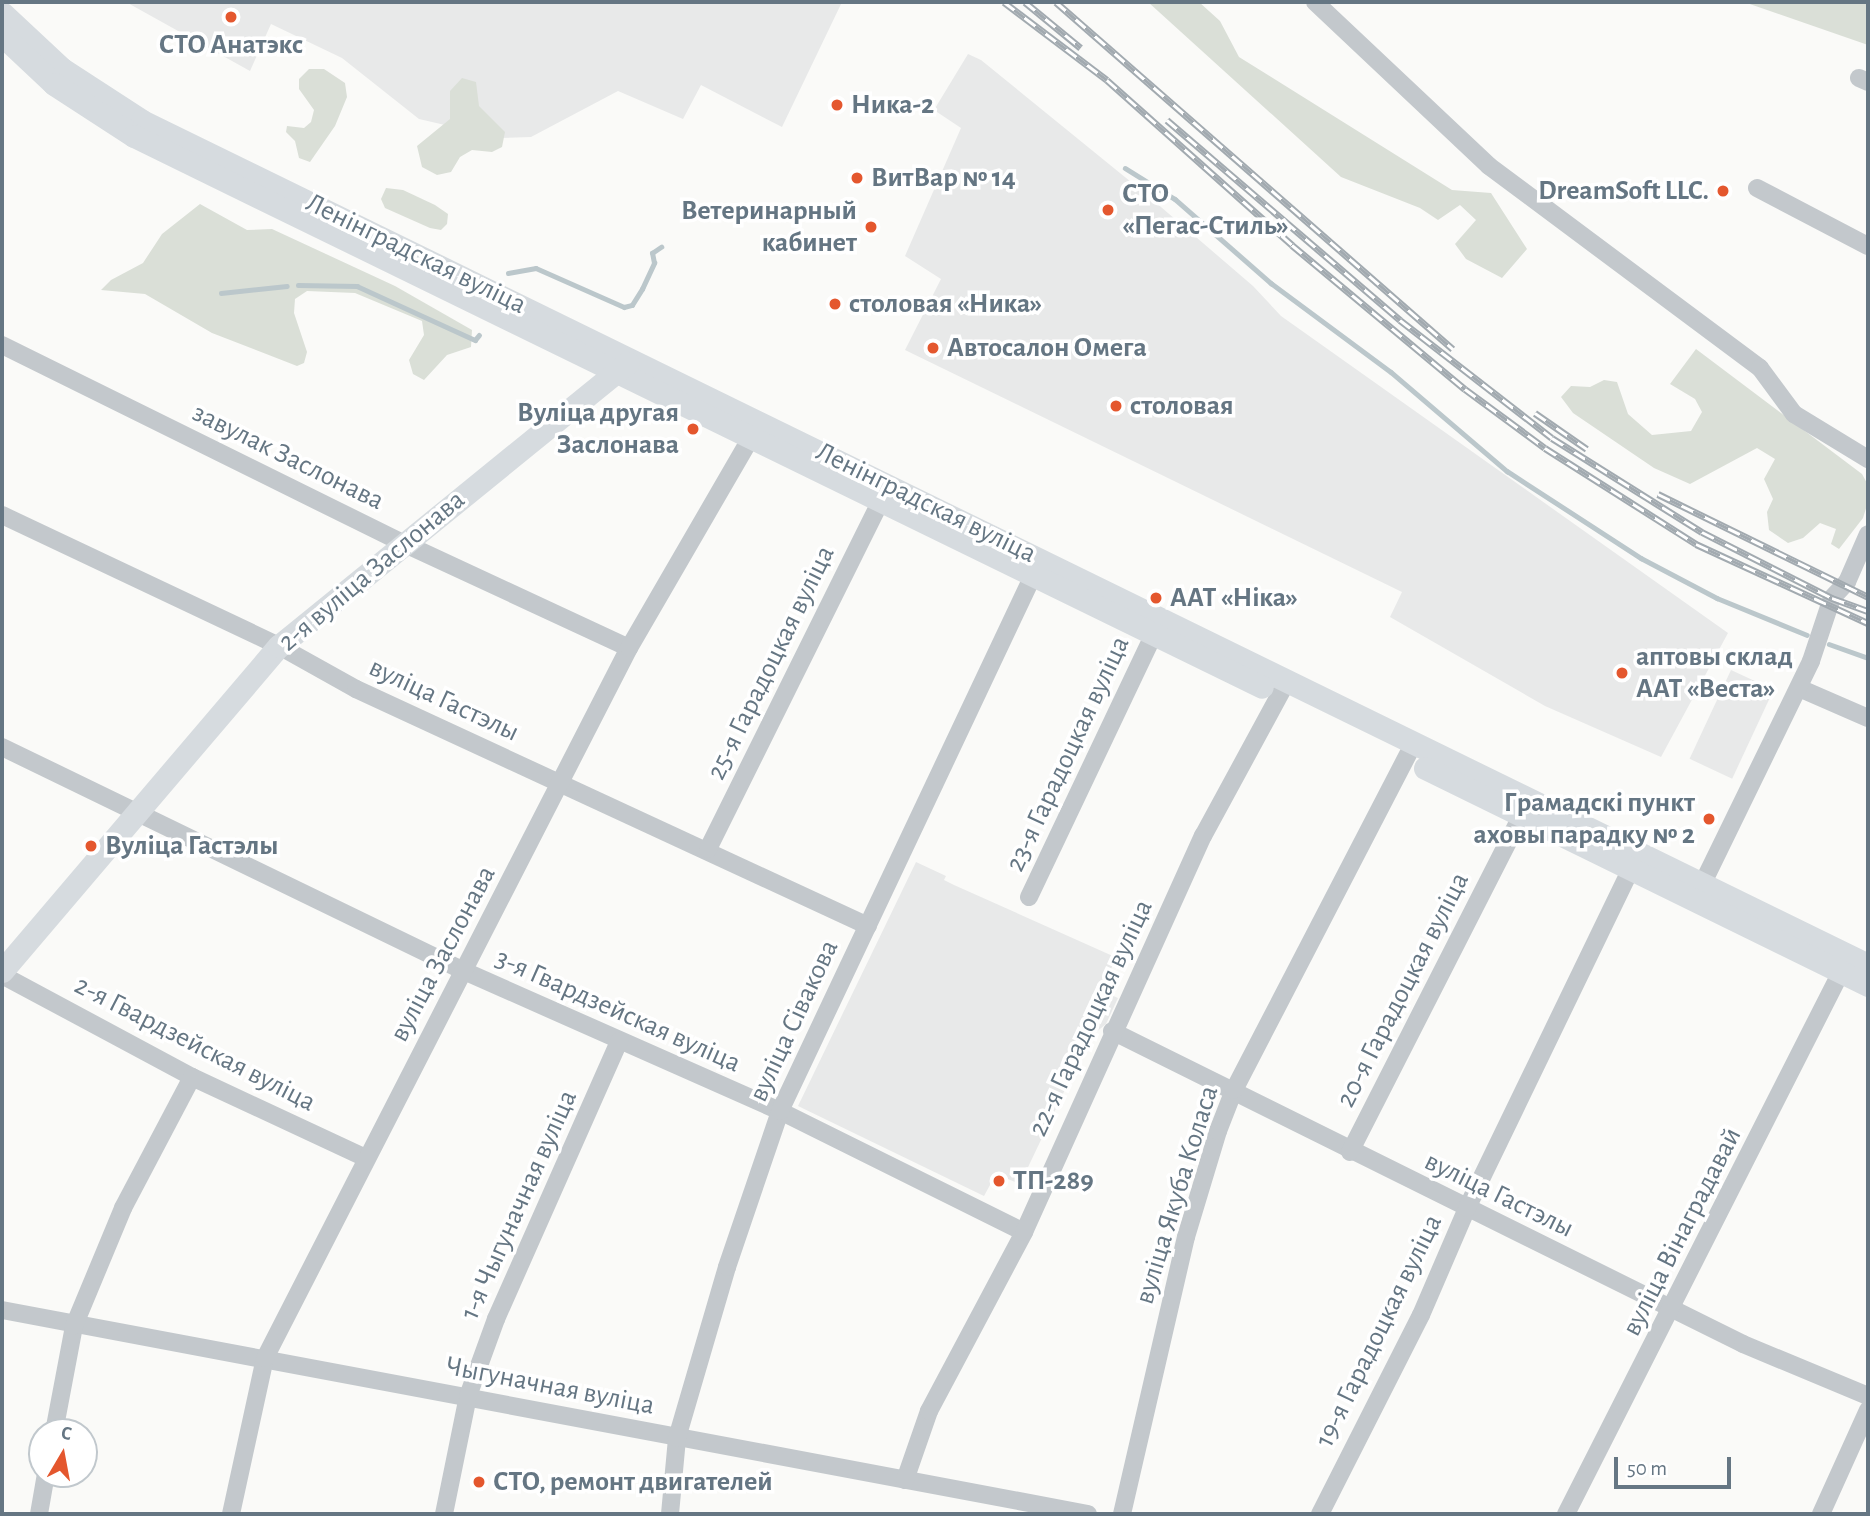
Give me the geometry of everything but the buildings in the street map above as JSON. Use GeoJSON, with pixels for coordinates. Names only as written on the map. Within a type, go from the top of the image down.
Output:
{"type":"FeatureCollection","features":[{"type":"Feature","properties":{"kind":"main road","name":"Ленінградская вуліца"},"geometry":{"type":"LineString","coordinates":[[2,13],[93,102]]}},
{"type":"Feature","properties":{"kind":"main road","name":"Ленінградская вуліца"},"geometry":{"type":"LineString","coordinates":[[2,35],[93,102],[138,129],[1037,566],[1526,808],[1853,964],[1868,985]]}},
{"type":"Feature","properties":{"kind":"main road","name":"2-я вуліца Заслонава"},"geometry":{"type":"LineString","coordinates":[[2,973],[279,646],[625,365]]}},
{"type":"Feature","properties":{"kind":"street"},"geometry":{"type":"LineString","coordinates":[[1315,2],[1489,166],[1760,368],[1794,414],[1868,459]]}},
{"type":"Feature","properties":{"kind":"street"},"geometry":{"type":"LineString","coordinates":[[1757,188],[1868,246]]}},
{"type":"Feature","properties":{"kind":"street","name":"завулак Заслонава"},"geometry":{"type":"LineString","coordinates":[[2,345],[403,543],[629,648]]}},
{"type":"Feature","properties":{"kind":"street","name":"вуліца Заслонава"},"geometry":{"type":"LineString","coordinates":[[231,1514],[265,1358],[629,648],[756,430]]}},
{"type":"Feature","properties":{"kind":"street","name":"25-я Гарадоцкая вуліца"},"geometry":{"type":"LineString","coordinates":[[708,849],[884,492]]}},
{"type":"Feature","properties":{"kind":"street","name":"вуліца Гастэлы"},"geometry":{"type":"LineString","coordinates":[[2,515],[279,646],[356,689],[708,849],[868,926]]}},
{"type":"Feature","properties":{"kind":"street"},"geometry":{"type":"LineString","coordinates":[[1699,891],[1799,688],[1832,598],[1847,582],[1868,534]]}},
{"type":"Feature","properties":{"kind":"street","name":"вуліца Сівакова"},"geometry":{"type":"LineString","coordinates":[[670,1514],[677,1438],[727,1267],[780,1111],[1037,566]]}},
{"type":"Feature","properties":{"kind":"street","name":"23-я Гарадоцкая вуліца"},"geometry":{"type":"LineString","coordinates":[[1029,897],[1158,626]]}},
{"type":"Feature","properties":{"kind":"street","name":"22-я Гарадоцкая вуліца"},"geometry":{"type":"LineString","coordinates":[[905,1480],[929,1411],[1024,1232],[1112,1031],[1203,836],[1283,688]]}},
{"type":"Feature","properties":{"kind":"street"},"geometry":{"type":"LineString","coordinates":[[1799,688],[1868,718]]}},
{"type":"Feature","properties":{"kind":"street","name":"3-я Гвардзейская вуліца"},"geometry":{"type":"LineString","coordinates":[[2,747],[464,971],[780,1111],[1024,1232]]}},
{"type":"Feature","properties":{"kind":"street","name":"вуліца Якуба Коласа"},"geometry":{"type":"LineString","coordinates":[[1122,1514],[1186,1237],[1234,1090],[1409,751]]}},
{"type":"Feature","properties":{"kind":"street","name":"20-я Гарадоцкая вуліца"},"geometry":{"type":"LineString","coordinates":[[1350,1152],[1526,808]]}},
{"type":"Feature","properties":{"kind":"street","name":"19-я Гарадоцкая вуліца"},"geometry":{"type":"LineString","coordinates":[[1320,1514],[1421,1315],[1467,1209],[1635,861]]}},
{"type":"Feature","properties":{"kind":"street","name":"вуліца Вінаградавай"},"geometry":{"type":"LineString","coordinates":[[1566,1514],[1853,964]]}},
{"type":"Feature","properties":{"kind":"street","name":"2-я Гвардзейская вуліца"},"geometry":{"type":"LineString","coordinates":[[2,973],[192,1077],[366,1158]]}},
{"type":"Feature","properties":{"kind":"street","name":"вуліца Гастэлы"},"geometry":{"type":"LineString","coordinates":[[1112,1031],[1234,1090],[1350,1152],[1675,1308],[1743,1344],[1868,1396]]}},
{"type":"Feature","properties":{"kind":"street","name":"1-я Чыгуначная вуліца"},"geometry":{"type":"LineString","coordinates":[[444,1514],[468,1396],[496,1319],[619,1041]]}},
{"type":"Feature","properties":{"kind":"street"},"geometry":{"type":"LineString","coordinates":[[57,1418],[74,1326],[124,1208],[192,1077]]}},
{"type":"Feature","properties":{"kind":"street","name":"Чыгуначная вуліца"},"geometry":{"type":"LineString","coordinates":[[2,1310],[74,1326],[265,1358],[1088,1514]]}},
{"type":"Feature","properties":{"kind":"street"},"geometry":{"type":"LineString","coordinates":[[1821,1514],[1868,1410]]}},
{"type":"Feature","properties":{"kind":"street"},"geometry":{"type":"LineString","coordinates":[[39,1514],[44,1488]]}},
{"type":"Feature","properties":{"kind":"shaded area"},"geometry":{"type":"Polygon","coordinates":[[[126,2],[842,2],[782,127],[701,85],[683,119],[618,91],[531,137],[501,138],[419,119],[342,58],[271,24],[250,71],[126,2]]]}},
{"type":"Feature","properties":{"kind":"shaded area"},"geometry":{"type":"Polygon","coordinates":[[[1148,2],[1199,2],[1220,21],[1239,57],[1452,190],[1491,193],[1527,249],[1502,278],[1466,259],[1455,244],[1476,220],[1460,205],[1438,220],[1420,208],[1341,177],[1148,2]]]}},
{"type":"Feature","properties":{"kind":"shaded area"},"geometry":{"type":"Polygon","coordinates":[[[1744,2],[1868,2],[1868,45],[1744,2]]]}},
{"type":"Feature","properties":{"kind":"shaded area"},"geometry":{"type":"Polygon","coordinates":[[[968,54],[981,60],[1147,195],[1253,286],[1281,316],[1728,633],[1661,757],[1545,706],[1390,617],[1402,592],[905,350],[941,279],[905,256],[961,128],[934,110],[968,54]]]}},
{"type":"Feature","properties":{"kind":"shaded area"},"geometry":{"type":"Polygon","coordinates":[[[309,69],[324,69],[345,83],[347,97],[335,126],[310,162],[299,158],[295,141],[286,132],[287,126],[304,128],[311,122],[314,110],[299,89],[299,79],[309,69]]]}},
{"type":"Feature","properties":{"kind":"shaded area"},"geometry":{"type":"Polygon","coordinates":[[[462,78],[476,82],[479,106],[505,132],[502,147],[492,152],[472,150],[460,157],[451,172],[437,175],[422,167],[417,146],[450,119],[450,91],[462,78]]]}},
{"type":"Feature","properties":{"kind":"shaded area"},"geometry":{"type":"Polygon","coordinates":[[[386,188],[403,190],[435,205],[448,214],[447,224],[441,230],[430,228],[385,208],[381,199],[386,188]]]}},
{"type":"Feature","properties":{"kind":"shaded area"},"geometry":{"type":"Polygon","coordinates":[[[200,204],[247,230],[272,229],[395,286],[472,330],[471,347],[447,355],[424,380],[413,374],[409,360],[424,335],[422,321],[355,293],[307,291],[295,299],[294,313],[307,352],[304,363],[297,366],[212,333],[145,294],[101,290],[111,280],[143,263],[162,234],[200,204]]]}},
{"type":"Feature","properties":{"kind":"shaded area"},"geometry":{"type":"Polygon","coordinates":[[[1696,349],[1862,474],[1868,485],[1868,502],[1863,518],[1839,549],[1831,544],[1836,529],[1820,523],[1803,538],[1788,543],[1769,530],[1767,512],[1773,499],[1764,479],[1775,459],[1757,448],[1690,484],[1654,468],[1573,413],[1561,397],[1571,386],[1590,387],[1604,380],[1617,382],[1628,414],[1652,435],[1691,431],[1702,412],[1695,399],[1670,384],[1696,349]]]}},
{"type":"Feature","properties":{"kind":"shaded area"},"geometry":{"type":"Polygon","coordinates":[[[1731,670],[1774,690],[1732,779],[1690,759],[1731,670]]]}},
{"type":"Feature","properties":{"kind":"shaded area"},"geometry":{"type":"Polygon","coordinates":[[[916,862],[946,876],[944,880],[954,885],[1115,957],[1104,992],[1118,998],[1106,1024],[1090,1037],[1020,1184],[996,1174],[984,1196],[798,1106],[916,862]]]}},
{"type":"Feature","properties":{"kind":"waterway"},"geometry":{"type":"LineString","coordinates":[[1125,168],[1175,199],[1271,283],[1391,372],[1507,471],[1641,558],[1717,598],[1807,635]]}},
{"type":"Feature","properties":{"kind":"waterway"},"geometry":{"type":"LineString","coordinates":[[508,273],[536,268],[624,307],[632,305],[642,289],[654,263],[652,253],[661,247]]}},
{"type":"Feature","properties":{"kind":"waterway"},"geometry":{"type":"LineString","coordinates":[[298,285],[357,286],[475,340],[479,335]]}},
{"type":"Feature","properties":{"kind":"waterway"},"geometry":{"type":"LineString","coordinates":[[221,293],[287,286]]}},
{"type":"Feature","properties":{"kind":"waterway"},"geometry":{"type":"LineString","coordinates":[[1829,644],[1868,658]]}},
{"type":"Feature","properties":{"kind":"railway"},"geometry":{"type":"LineString","coordinates":[[1004,2],[1107,80],[1292,245],[1465,389],[1545,448],[1696,544],[1868,623]]}},
{"type":"Feature","properties":{"kind":"railway"},"geometry":{"type":"LineString","coordinates":[[1025,2],[1081,48]]}},
{"type":"Feature","properties":{"kind":"railway"},"geometry":{"type":"LineString","coordinates":[[1056,2],[1453,349]]}},
{"type":"Feature","properties":{"kind":"railway"},"geometry":{"type":"LineString","coordinates":[[1167,120],[1400,320],[1552,438],[1702,532],[1832,598],[1868,611]]}},
{"type":"Feature","properties":{"kind":"railway"},"geometry":{"type":"LineString","coordinates":[[1535,413],[1587,449]]}},
{"type":"Feature","properties":{"kind":"railway"},"geometry":{"type":"LineString","coordinates":[[1658,494],[1868,597]]}},
{"type":"Feature","properties":{"kind":"place","name":"СТО Анатэкс"},"geometry":{"type":"Point","coordinates":[231,17]}},
{"type":"Feature","properties":{"kind":"place","name":"Ника-2"},"geometry":{"type":"Point","coordinates":[837,105]}},
{"type":"Feature","properties":{"kind":"place","name":"ВитВар № 14"},"geometry":{"type":"Point","coordinates":[857,178]}},
{"type":"Feature","properties":{"kind":"place","name":"DreamSoft LLC."},"geometry":{"type":"Point","coordinates":[1723,191]}},
{"type":"Feature","properties":{"kind":"place","name":"СТО «Пегас-Стиль»"},"geometry":{"type":"Point","coordinates":[1108,210]}},
{"type":"Feature","properties":{"kind":"place","name":"Ветеринарный кабинет"},"geometry":{"type":"Point","coordinates":[871,227]}},
{"type":"Feature","properties":{"kind":"place","name":"столовая «Ника»"},"geometry":{"type":"Point","coordinates":[835,304]}},
{"type":"Feature","properties":{"kind":"place","name":"Автосалон Омега"},"geometry":{"type":"Point","coordinates":[933,348]}},
{"type":"Feature","properties":{"kind":"place","name":"столовая"},"geometry":{"type":"Point","coordinates":[1116,406]}},
{"type":"Feature","properties":{"kind":"place","name":"Вуліца другая Заслонава"},"geometry":{"type":"Point","coordinates":[693,429]}},
{"type":"Feature","properties":{"kind":"place","name":"ААТ «Ніка»"},"geometry":{"type":"Point","coordinates":[1156,598]}},
{"type":"Feature","properties":{"kind":"place","name":"аптовы склад ААТ «Веста»"},"geometry":{"type":"Point","coordinates":[1622,673]}},
{"type":"Feature","properties":{"kind":"place","name":"Грамадскі пункт аховы парадку № 2"},"geometry":{"type":"Point","coordinates":[1709,819]}},
{"type":"Feature","properties":{"kind":"place","name":"Вуліца Гастэлы"},"geometry":{"type":"Point","coordinates":[91,846]}},
{"type":"Feature","properties":{"kind":"place","name":"ТП-289"},"geometry":{"type":"Point","coordinates":[999,1181]}},
{"type":"Feature","properties":{"kind":"place","name":"СТО, ремонт двигателей"},"geometry":{"type":"Point","coordinates":[479,1482]}}]}
